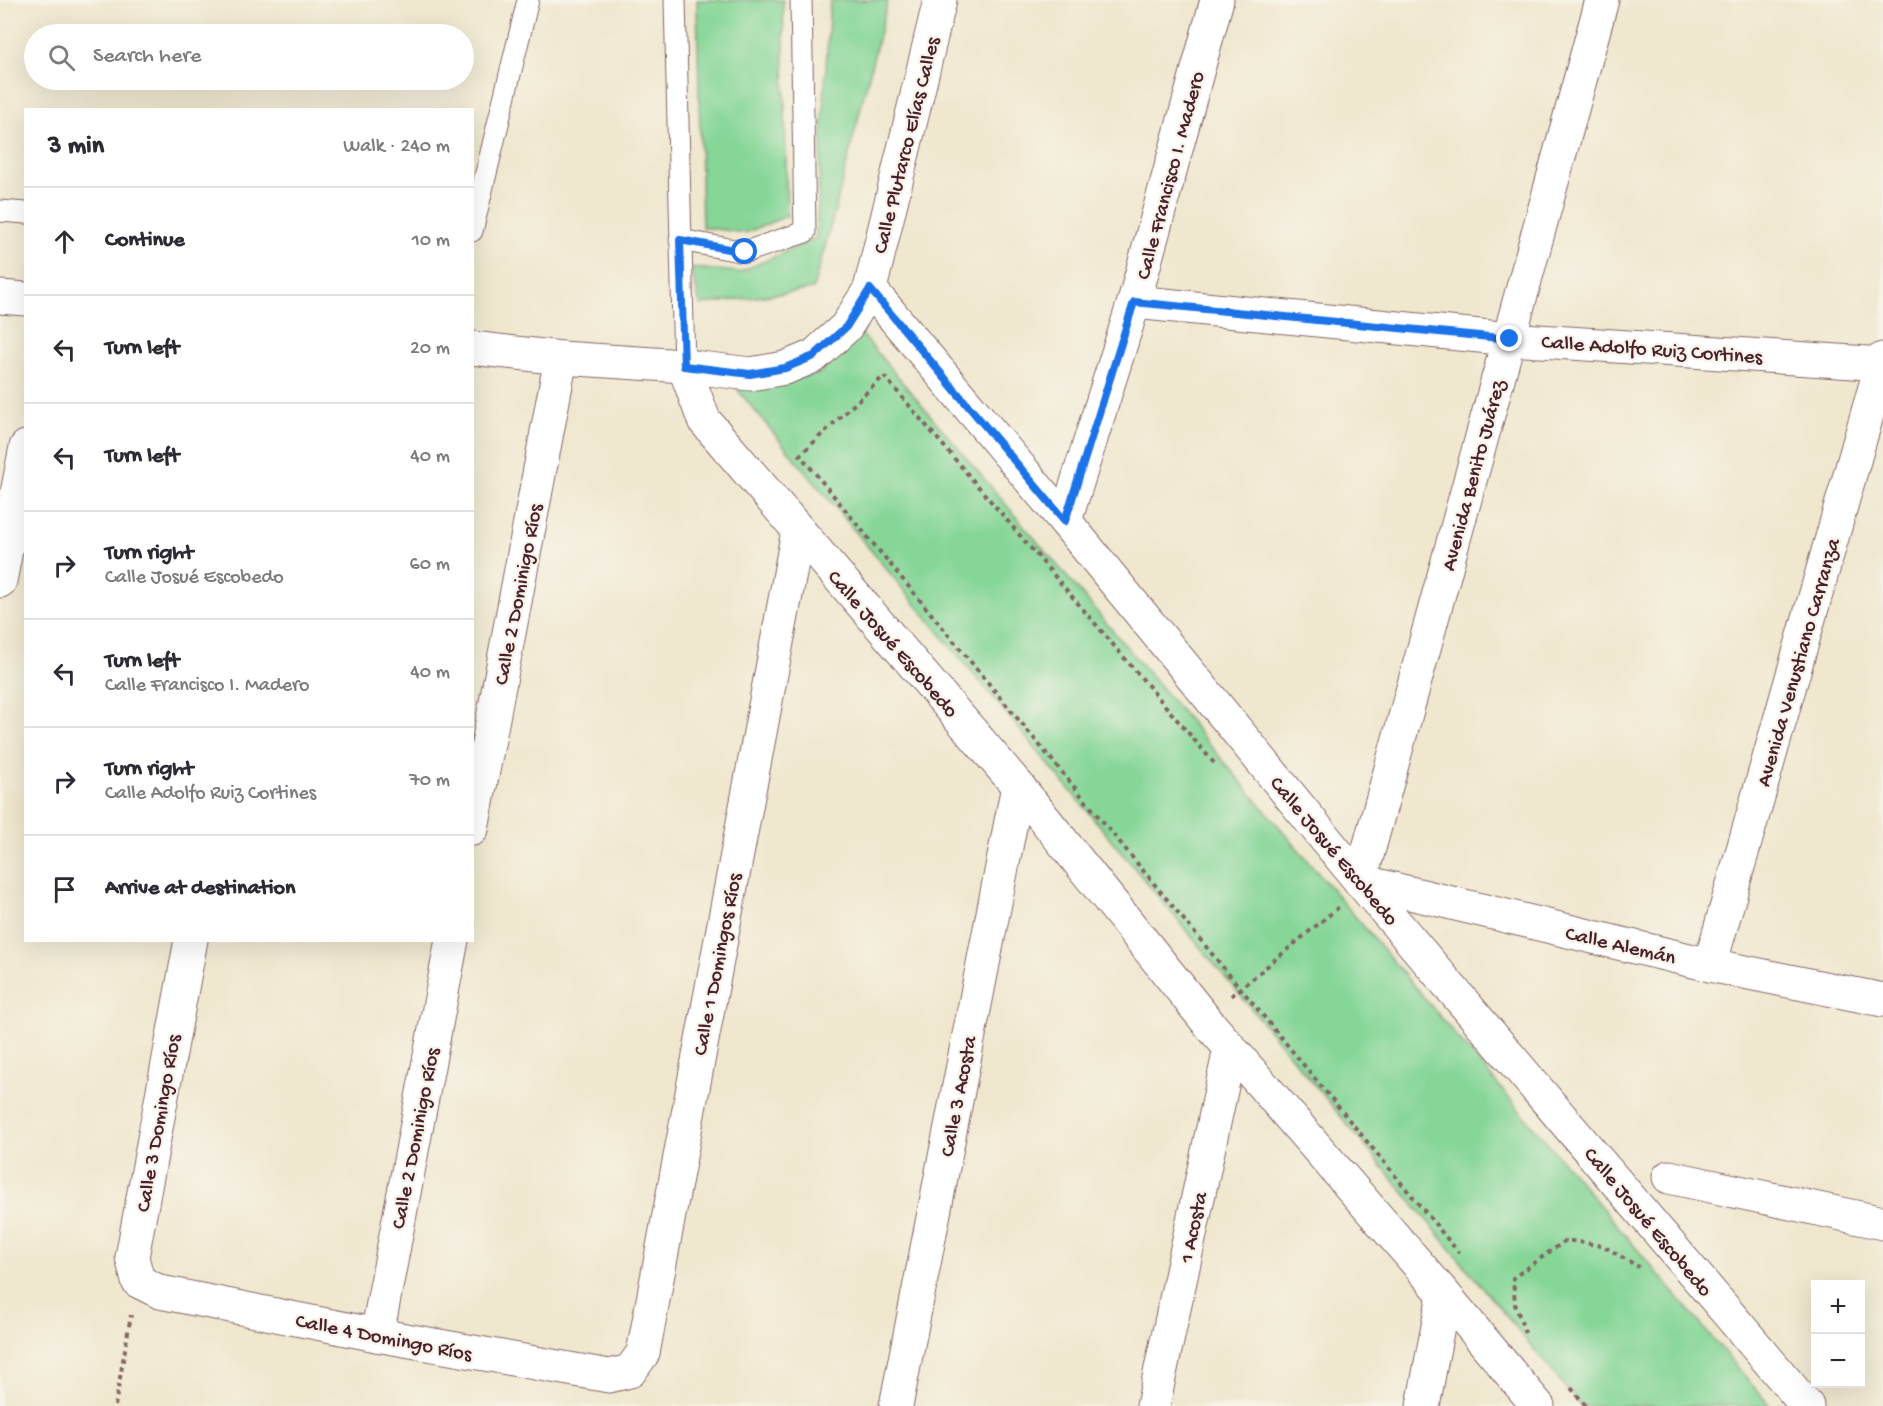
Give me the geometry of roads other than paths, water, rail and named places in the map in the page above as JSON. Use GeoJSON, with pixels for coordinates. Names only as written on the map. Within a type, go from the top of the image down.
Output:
{"type":"FeatureCollection","features":[{"type":"Feature","properties":{"kind":"street","name":"Calle Plutarco Elías Calles"},"geometry":{"type":"LineString","coordinates":[[474,348],[561,358],[684,366],[750,374],[785,368],[814,356],[846,327],[870,289],[940,0]]}},
{"type":"Feature","properties":{"kind":"street","name":"Calle Francisco I. Madero"},"geometry":{"type":"LineString","coordinates":[[1065,521],[1134,302],[1217,0]]}},
{"type":"Feature","properties":{"kind":"street","name":"Avenida Benito Juárez"},"geometry":{"type":"LineString","coordinates":[[1360,881],[1602,0]]}},
{"type":"Feature","properties":{"kind":"street","name":"Calle Josué Escobedo"},"geometry":{"type":"LineString","coordinates":[[870,289],[1065,521],[1360,881],[1807,1406]]}},
{"type":"Feature","properties":{"kind":"street"},"geometry":{"type":"LineString","coordinates":[[0,297],[24,299]]}},
{"type":"Feature","properties":{"kind":"street","name":"Calle Adolfo Ruiz Cortines"},"geometry":{"type":"LineString","coordinates":[[1134,302],[1510,339],[1882,362]]}},
{"type":"Feature","properties":{"kind":"street","name":"Calle 2 Dominigo Ríos"},"geometry":{"type":"LineString","coordinates":[[474,818],[561,358]]}},
{"type":"Feature","properties":{"kind":"street","name":"Avenida Venustiano Carranza"},"geometry":{"type":"LineString","coordinates":[[1710,965],[1882,362]]}},
{"type":"Feature","properties":{"kind":"street","name":"Calle Josué Escobedo"},"geometry":{"type":"LineString","coordinates":[[684,366],[704,420],[1018,786],[1230,1049],[1444,1294],[1538,1406]]}},
{"type":"Feature","properties":{"kind":"street"},"geometry":{"type":"LineString","coordinates":[[0,581],[24,457]]}},
{"type":"Feature","properties":{"kind":"street","name":"Calle 1 Domingos Ríos"},"geometry":{"type":"LineString","coordinates":[[609,1376],[630,1371],[643,1353],[798,531]]}},
{"type":"Feature","properties":{"kind":"street","name":"Calle 3 Acosta"},"geometry":{"type":"LineString","coordinates":[[896,1406],[1018,786]]}},
{"type":"Feature","properties":{"kind":"street","name":"Calle Alemán"},"geometry":{"type":"LineString","coordinates":[[1360,881],[1710,965],[1883,1000]]}},
{"type":"Feature","properties":{"kind":"street","name":"Calle 3 Domingo Ríos"},"geometry":{"type":"LineString","coordinates":[[149,1287],[132,1257],[191,942]]}},
{"type":"Feature","properties":{"kind":"street","name":"Calle 2 Dominigo Ríos"},"geometry":{"type":"LineString","coordinates":[[377,1335],[452,942]]}},
{"type":"Feature","properties":{"kind":"street","name":"1 Acosta"},"geometry":{"type":"LineString","coordinates":[[1153,1406],[1230,1049]]}},
{"type":"Feature","properties":{"kind":"street"},"geometry":{"type":"LineString","coordinates":[[1669,1177],[1883,1223]]}},
{"type":"Feature","properties":{"kind":"street","name":"Calle 4 Domingo Ríos"},"geometry":{"type":"LineString","coordinates":[[149,1287],[377,1335],[609,1376]]}},
{"type":"Feature","properties":{"kind":"street"},"geometry":{"type":"LineString","coordinates":[[1423,1406],[1444,1294]]}},
{"type":"Feature","properties":{"kind":"lane"},"geometry":{"type":"LineString","coordinates":[[474,223],[528,0]]}},
{"type":"Feature","properties":{"kind":"lane"},"geometry":{"type":"LineString","coordinates":[[675,0],[684,366]]}},
{"type":"Feature","properties":{"kind":"lane"},"geometry":{"type":"LineString","coordinates":[[680,240],[745,252],[805,232],[801,0]]}},
{"type":"Feature","properties":{"kind":"lane"},"geometry":{"type":"LineString","coordinates":[[0,211],[24,213]]}}]}
